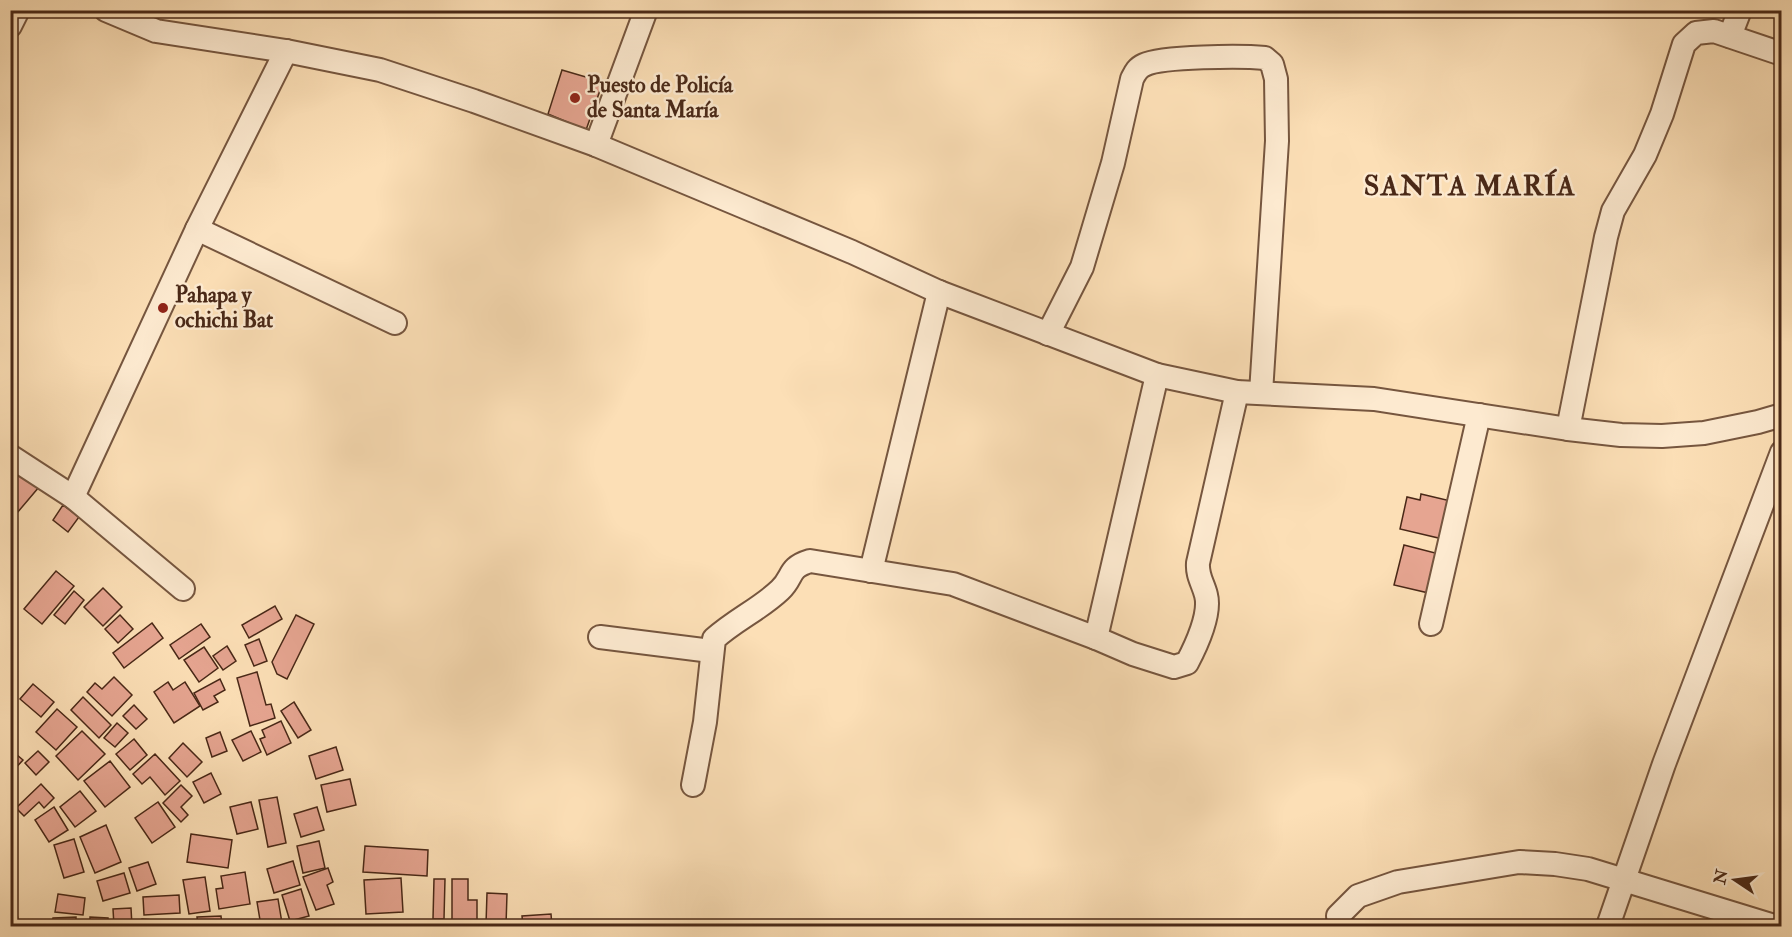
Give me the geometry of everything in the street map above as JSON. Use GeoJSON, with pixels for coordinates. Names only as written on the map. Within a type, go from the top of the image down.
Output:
{"type":"FeatureCollection","features":[{"type":"Feature","properties":{"kind":"street"},"geometry":{"type":"LineString","coordinates":[[10,26],[18,10]]}},
{"type":"Feature","properties":{"kind":"street"},"geometry":{"type":"LineString","coordinates":[[106,10],[156,31],[286,51],[380,70],[474,101],[596,145],[852,252],[939,292],[1157,375],[1237,392],[1374,399],[1621,435],[1662,436],[1704,433],[1782,416]]}},
{"type":"Feature","properties":{"kind":"street"},"geometry":{"type":"LineString","coordinates":[[596,145],[646,10]]}},
{"type":"Feature","properties":{"kind":"street"},"geometry":{"type":"LineString","coordinates":[[1730,36],[1740,10]]}},
{"type":"Feature","properties":{"kind":"street"},"geometry":{"type":"LineString","coordinates":[[1568,429],[1605,237],[1613,211],[1645,155],[1662,114],[1684,44],[1696,33],[1713,32],[1782,54]]}},
{"type":"Feature","properties":{"kind":"street"},"geometry":{"type":"LineString","coordinates":[[73,497],[197,229],[286,51]]}},
{"type":"Feature","properties":{"kind":"street"},"geometry":{"type":"LineString","coordinates":[[1048,334],[1082,267],[1113,163],[1132,79],[1136,71],[1144,64],[1164,61],[1219,57],[1265,58],[1272,64],[1276,79],[1277,141],[1261,393]]}},
{"type":"Feature","properties":{"kind":"street"},"geometry":{"type":"LineString","coordinates":[[197,229],[395,323]]}},
{"type":"Feature","properties":{"kind":"street"},"geometry":{"type":"LineString","coordinates":[[871,571],[939,292]]}},
{"type":"Feature","properties":{"kind":"street"},"geometry":{"type":"LineString","coordinates":[[1096,638],[1157,375]]}},
{"type":"Feature","properties":{"kind":"street"},"geometry":{"type":"LineString","coordinates":[[693,785],[705,722],[714,639],[729,625],[767,601],[783,587],[798,565],[810,561],[953,584],[1133,654],[1174,667],[1187,663],[1199,636],[1206,612],[1206,592],[1198,577],[1198,563],[1237,392]]}},
{"type":"Feature","properties":{"kind":"street"},"geometry":{"type":"LineString","coordinates":[[1431,624],[1479,415]]}},
{"type":"Feature","properties":{"kind":"street"},"geometry":{"type":"LineString","coordinates":[[1608,927],[1664,764],[1782,452]]}},
{"type":"Feature","properties":{"kind":"street"},"geometry":{"type":"LineString","coordinates":[[10,456],[73,497],[183,589]]}},
{"type":"Feature","properties":{"kind":"street"},"geometry":{"type":"LineString","coordinates":[[600,637],[711,651]]}},
{"type":"Feature","properties":{"kind":"street"},"geometry":{"type":"LineString","coordinates":[[1338,916],[1359,896],[1398,882],[1519,862],[1588,869],[1774,927]]}},
{"type":"Feature","properties":{"kind":"building","name":"Puesto de Policía de Santa María"},"geometry":{"type":"Polygon","coordinates":[[[562,70],[603,82],[586,130],[548,114],[562,70]]]}},
{"type":"Feature","properties":{"kind":"building"},"geometry":{"type":"Polygon","coordinates":[[[18,469],[39,487],[17,513],[10,508],[10,477],[18,469]]]}},
{"type":"Feature","properties":{"kind":"building"},"geometry":{"type":"Polygon","coordinates":[[[1421,494],[1455,502],[1447,540],[1400,529],[1407,497],[1420,500],[1421,494]]]}},
{"type":"Feature","properties":{"kind":"building"},"geometry":{"type":"Polygon","coordinates":[[[63,505],[79,517],[68,532],[53,520],[63,505]]]}},
{"type":"Feature","properties":{"kind":"building"},"geometry":{"type":"Polygon","coordinates":[[[1404,545],[1443,555],[1433,594],[1394,585],[1404,545]]]}},
{"type":"Feature","properties":{"kind":"building"},"geometry":{"type":"Polygon","coordinates":[[[56,571],[74,586],[42,624],[24,609],[56,571]]]}},
{"type":"Feature","properties":{"kind":"building"},"geometry":{"type":"Polygon","coordinates":[[[103,588],[122,607],[103,626],[84,607],[103,588]]]}},
{"type":"Feature","properties":{"kind":"building"},"geometry":{"type":"Polygon","coordinates":[[[74,591],[84,600],[65,624],[54,615],[74,591]]]}},
{"type":"Feature","properties":{"kind":"building"},"geometry":{"type":"Polygon","coordinates":[[[275,606],[282,619],[249,638],[242,625],[275,606]]]}},
{"type":"Feature","properties":{"kind":"building"},"geometry":{"type":"Polygon","coordinates":[[[120,615],[133,629],[118,643],[105,629],[120,615]]]}},
{"type":"Feature","properties":{"kind":"building"},"geometry":{"type":"Polygon","coordinates":[[[296,615],[314,624],[287,679],[277,674],[272,662],[296,615]]]}},
{"type":"Feature","properties":{"kind":"building"},"geometry":{"type":"Polygon","coordinates":[[[152,623],[163,638],[124,668],[113,653],[152,623]]]}},
{"type":"Feature","properties":{"kind":"building"},"geometry":{"type":"Polygon","coordinates":[[[201,624],[210,637],[179,659],[170,645],[201,624]]]}},
{"type":"Feature","properties":{"kind":"building"},"geometry":{"type":"Polygon","coordinates":[[[259,639],[267,661],[254,666],[245,645],[259,639]]]}},
{"type":"Feature","properties":{"kind":"building"},"geometry":{"type":"Polygon","coordinates":[[[227,646],[236,661],[223,670],[213,656],[227,646]]]}},
{"type":"Feature","properties":{"kind":"building"},"geometry":{"type":"Polygon","coordinates":[[[204,647],[218,668],[199,682],[184,660],[204,647]]]}},
{"type":"Feature","properties":{"kind":"building"},"geometry":{"type":"Polygon","coordinates":[[[257,672],[266,705],[271,704],[275,718],[250,726],[237,678],[257,672]]]}},
{"type":"Feature","properties":{"kind":"building"},"geometry":{"type":"Polygon","coordinates":[[[114,677],[132,695],[112,716],[87,692],[95,683],[102,689],[114,677]]]}},
{"type":"Feature","properties":{"kind":"building"},"geometry":{"type":"Polygon","coordinates":[[[220,679],[225,690],[214,696],[218,702],[203,710],[194,693],[220,679]]]}},
{"type":"Feature","properties":{"kind":"building"},"geometry":{"type":"Polygon","coordinates":[[[168,682],[173,690],[185,682],[200,706],[174,723],[154,692],[168,682]]]}},
{"type":"Feature","properties":{"kind":"building"},"geometry":{"type":"Polygon","coordinates":[[[33,684],[54,702],[41,717],[20,699],[33,684]]]}},
{"type":"Feature","properties":{"kind":"building"},"geometry":{"type":"Polygon","coordinates":[[[83,697],[111,725],[99,738],[71,710],[83,697]]]}},
{"type":"Feature","properties":{"kind":"building"},"geometry":{"type":"Polygon","coordinates":[[[294,702],[311,730],[298,738],[281,711],[294,702]]]}},
{"type":"Feature","properties":{"kind":"building"},"geometry":{"type":"Polygon","coordinates":[[[134,705],[147,719],[136,729],[123,716],[134,705]]]}},
{"type":"Feature","properties":{"kind":"building"},"geometry":{"type":"Polygon","coordinates":[[[57,709],[77,727],[56,750],[36,732],[57,709]]]}},
{"type":"Feature","properties":{"kind":"building"},"geometry":{"type":"Polygon","coordinates":[[[281,721],[291,743],[267,755],[260,739],[265,737],[262,730],[281,721]]]}},
{"type":"Feature","properties":{"kind":"building"},"geometry":{"type":"Polygon","coordinates":[[[117,723],[128,733],[115,747],[104,738],[117,723]]]}},
{"type":"Feature","properties":{"kind":"building"},"geometry":{"type":"Polygon","coordinates":[[[82,731],[105,754],[78,780],[56,756],[82,731]]]}},
{"type":"Feature","properties":{"kind":"building"},"geometry":{"type":"Polygon","coordinates":[[[251,731],[261,752],[243,761],[232,740],[251,731]]]}},
{"type":"Feature","properties":{"kind":"building"},"geometry":{"type":"Polygon","coordinates":[[[220,732],[227,751],[212,757],[206,738],[220,732]]]}},
{"type":"Feature","properties":{"kind":"building"},"geometry":{"type":"Polygon","coordinates":[[[134,739],[147,755],[130,770],[116,754],[134,739]]]}},
{"type":"Feature","properties":{"kind":"building"},"geometry":{"type":"Polygon","coordinates":[[[183,743],[202,762],[187,777],[169,758],[183,743]]]}},
{"type":"Feature","properties":{"kind":"building"},"geometry":{"type":"Polygon","coordinates":[[[336,747],[343,770],[316,779],[309,756],[336,747]]]}},
{"type":"Feature","properties":{"kind":"building"},"geometry":{"type":"Polygon","coordinates":[[[10,749],[23,760],[10,774],[10,749]]]}},
{"type":"Feature","properties":{"kind":"building"},"geometry":{"type":"Polygon","coordinates":[[[38,751],[49,762],[36,775],[25,763],[38,751]]]}},
{"type":"Feature","properties":{"kind":"building"},"geometry":{"type":"Polygon","coordinates":[[[155,754],[180,781],[165,795],[150,777],[142,784],[133,774],[155,754]]]}},
{"type":"Feature","properties":{"kind":"building"},"geometry":{"type":"Polygon","coordinates":[[[110,761],[130,787],[105,807],[84,781],[110,761]]]}},
{"type":"Feature","properties":{"kind":"building"},"geometry":{"type":"Polygon","coordinates":[[[211,773],[221,794],[204,803],[193,782],[211,773]]]}},
{"type":"Feature","properties":{"kind":"building"},"geometry":{"type":"Polygon","coordinates":[[[350,779],[356,805],[327,812],[321,785],[350,779]]]}},
{"type":"Feature","properties":{"kind":"building"},"geometry":{"type":"Polygon","coordinates":[[[41,784],[54,798],[44,808],[39,802],[24,816],[16,808],[41,784]]]}},
{"type":"Feature","properties":{"kind":"building"},"geometry":{"type":"Polygon","coordinates":[[[181,785],[192,796],[181,807],[188,815],[181,822],[163,803],[181,785]]]}},
{"type":"Feature","properties":{"kind":"building"},"geometry":{"type":"Polygon","coordinates":[[[80,791],[96,811],[75,827],[60,807],[80,791]]]}},
{"type":"Feature","properties":{"kind":"building"},"geometry":{"type":"Polygon","coordinates":[[[277,797],[286,843],[268,847],[259,800],[277,797]]]}},
{"type":"Feature","properties":{"kind":"building"},"geometry":{"type":"Polygon","coordinates":[[[158,802],[175,827],[152,843],[135,818],[158,802]]]}},
{"type":"Feature","properties":{"kind":"building"},"geometry":{"type":"Polygon","coordinates":[[[251,802],[258,829],[237,834],[230,807],[251,802]]]}},
{"type":"Feature","properties":{"kind":"building"},"geometry":{"type":"Polygon","coordinates":[[[54,807],[68,830],[49,842],[35,820],[54,807]]]}},
{"type":"Feature","properties":{"kind":"building"},"geometry":{"type":"Polygon","coordinates":[[[317,807],[324,830],[301,837],[294,814],[317,807]]]}},
{"type":"Feature","properties":{"kind":"building"},"geometry":{"type":"Polygon","coordinates":[[[106,825],[121,862],[95,873],[80,837],[106,825]]]}},
{"type":"Feature","properties":{"kind":"building"},"geometry":{"type":"Polygon","coordinates":[[[191,834],[232,840],[228,868],[187,862],[191,834]]]}},
{"type":"Feature","properties":{"kind":"building"},"geometry":{"type":"Polygon","coordinates":[[[74,839],[84,872],[64,878],[54,845],[74,839]]]}},
{"type":"Feature","properties":{"kind":"building"},"geometry":{"type":"Polygon","coordinates":[[[319,841],[325,868],[303,873],[297,846],[319,841]]]}},
{"type":"Feature","properties":{"kind":"building"},"geometry":{"type":"Polygon","coordinates":[[[365,846],[428,850],[427,876],[363,872],[365,846]]]}},
{"type":"Feature","properties":{"kind":"building"},"geometry":{"type":"Polygon","coordinates":[[[293,861],[300,885],[274,893],[267,869],[293,861]]]}},
{"type":"Feature","properties":{"kind":"building"},"geometry":{"type":"Polygon","coordinates":[[[148,862],[156,884],[137,891],[129,868],[148,862]]]}},
{"type":"Feature","properties":{"kind":"building"},"geometry":{"type":"Polygon","coordinates":[[[328,868],[333,882],[327,885],[334,904],[316,910],[303,877],[328,868]]]}},
{"type":"Feature","properties":{"kind":"building"},"geometry":{"type":"Polygon","coordinates":[[[245,872],[250,904],[219,909],[216,889],[223,888],[221,876],[245,872]]]}},
{"type":"Feature","properties":{"kind":"building"},"geometry":{"type":"Polygon","coordinates":[[[124,873],[130,893],[103,901],[97,881],[124,873]]]}},
{"type":"Feature","properties":{"kind":"building"},"geometry":{"type":"Polygon","coordinates":[[[205,877],[210,911],[189,914],[183,880],[205,877]]]}},
{"type":"Feature","properties":{"kind":"building"},"geometry":{"type":"Polygon","coordinates":[[[401,878],[403,912],[366,914],[364,880],[401,878]]]}},
{"type":"Feature","properties":{"kind":"building"},"geometry":{"type":"Polygon","coordinates":[[[434,879],[445,879],[444,919],[433,919],[434,879]]]}},
{"type":"Feature","properties":{"kind":"building"},"geometry":{"type":"Polygon","coordinates":[[[452,879],[468,879],[468,900],[477,900],[477,926],[452,926],[452,879]]]}},
{"type":"Feature","properties":{"kind":"building"},"geometry":{"type":"Polygon","coordinates":[[[301,889],[309,916],[290,921],[282,895],[301,889]]]}},
{"type":"Feature","properties":{"kind":"building"},"geometry":{"type":"Polygon","coordinates":[[[487,893],[507,894],[506,925],[486,924],[487,893]]]}},
{"type":"Feature","properties":{"kind":"building"},"geometry":{"type":"Polygon","coordinates":[[[58,894],[85,898],[83,915],[55,912],[58,894]]]}},
{"type":"Feature","properties":{"kind":"building"},"geometry":{"type":"Polygon","coordinates":[[[179,895],[180,913],[144,915],[143,897],[179,895]]]}},
{"type":"Feature","properties":{"kind":"building"},"geometry":{"type":"Polygon","coordinates":[[[278,899],[282,923],[261,926],[257,902],[278,899]]]}},
{"type":"Feature","properties":{"kind":"building"},"geometry":{"type":"Polygon","coordinates":[[[15,902],[19,926],[10,926],[10,903],[15,902]]]}},
{"type":"Feature","properties":{"kind":"building"},"geometry":{"type":"Polygon","coordinates":[[[131,908],[132,926],[114,926],[113,909],[131,908]]]}},
{"type":"Feature","properties":{"kind":"building"},"geometry":{"type":"Polygon","coordinates":[[[551,914],[552,926],[523,926],[522,916],[551,914]]]}},
{"type":"Feature","properties":{"kind":"building"},"geometry":{"type":"Polygon","coordinates":[[[221,916],[222,926],[182,926],[198,925],[197,917],[221,916]]]}},
{"type":"Feature","properties":{"kind":"building"},"geometry":{"type":"Polygon","coordinates":[[[76,917],[76,926],[52,926],[53,918],[76,917]]]}},
{"type":"Feature","properties":{"kind":"building"},"geometry":{"type":"Polygon","coordinates":[[[90,917],[108,918],[108,926],[90,926],[90,917]]]}},
{"type":"Feature","properties":{"kind":"building"},"geometry":{"type":"Polygon","coordinates":[[[142,919],[175,922],[175,926],[141,926],[142,919]]]}},
{"type":"Feature","properties":{"kind":"place","name":"Puesto de Policía de Santa María"},"geometry":{"type":"Point","coordinates":[575,98]}},
{"type":"Feature","properties":{"kind":"place","name":"Pahapa y ochichi Bat"},"geometry":{"type":"Point","coordinates":[163,308]}},
{"type":"Feature","properties":{"kind":"district","name":"SANTA MARÍA"},"geometry":{"type":"Point","coordinates":[1470,186]}}]}
